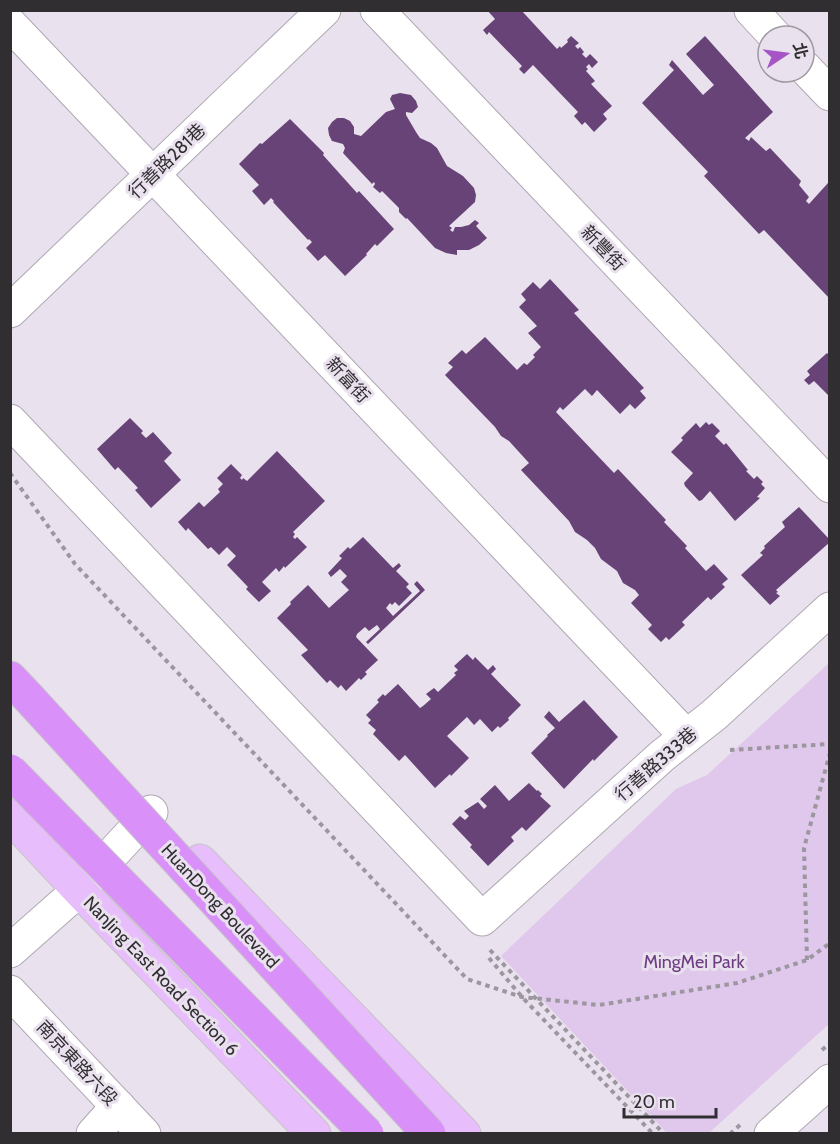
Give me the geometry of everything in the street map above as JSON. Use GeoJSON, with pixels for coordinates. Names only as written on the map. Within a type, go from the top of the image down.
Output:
{"type":"FeatureCollection","features":[{"type":"Feature","properties":{"kind":"highway","name":"HuanDong Boulevard"},"geometry":{"type":"LineString","coordinates":[[16,687],[429,1134]]}},
{"type":"Feature","properties":{"kind":"highway"},"geometry":{"type":"LineString","coordinates":[[10,771],[367,1134]]}},
{"type":"Feature","properties":{"kind":"main road"},"geometry":{"type":"LineString","coordinates":[[10,659],[151,812],[464,1134]]}},
{"type":"Feature","properties":{"kind":"main road","name":"NanJing East Road Section 6"},"geometry":{"type":"LineString","coordinates":[[10,816],[314,1134]]}},
{"type":"Feature","properties":{"kind":"street","name":"行善路281巷"},"geometry":{"type":"LineString","coordinates":[[10,311],[324,10]]}},
{"type":"Feature","properties":{"kind":"street","name":"新豐街"},"geometry":{"type":"LineString","coordinates":[[377,10],[830,486]]}},
{"type":"Feature","properties":{"kind":"street"},"geometry":{"type":"LineString","coordinates":[[751,10],[764,24]]}},
{"type":"Feature","properties":{"kind":"street","name":"新富街"},"geometry":{"type":"LineString","coordinates":[[10,24],[686,736]]}},
{"type":"Feature","properties":{"kind":"street"},"geometry":{"type":"LineString","coordinates":[[816,79],[830,94]]}},
{"type":"Feature","properties":{"kind":"street","name":"行善路333巷"},"geometry":{"type":"LineString","coordinates":[[10,421],[482,919],[653,764],[714,715],[830,609]]}},
{"type":"Feature","properties":{"kind":"street"},"geometry":{"type":"LineString","coordinates":[[10,951],[79,890],[151,812]]}},
{"type":"Feature","properties":{"kind":"street","name":"南京東路六段"},"geometry":{"type":"LineString","coordinates":[[10,992],[144,1134]]}},
{"type":"Feature","properties":{"kind":"street"},"geometry":{"type":"LineString","coordinates":[[771,1134],[830,1081]]}},
{"type":"Feature","properties":{"kind":"street"},"geometry":{"type":"LineString","coordinates":[[93,1134],[118,1106]]}},
{"type":"Feature","properties":{"kind":"path"},"geometry":{"type":"LineString","coordinates":[[10,473],[75,564],[467,979],[522,997],[599,1005],[737,983],[807,960],[830,943]]}},
{"type":"Feature","properties":{"kind":"path"},"geometry":{"type":"LineString","coordinates":[[730,750],[830,744]]}},
{"type":"Feature","properties":{"kind":"path"},"geometry":{"type":"LineString","coordinates":[[807,960],[804,848],[830,753]]}},
{"type":"Feature","properties":{"kind":"path"},"geometry":{"type":"LineString","coordinates":[[489,958],[522,997],[653,1134]]}},
{"type":"Feature","properties":{"kind":"green space","name":"MingMei Park"},"geometry":{"type":"Polygon","coordinates":[[[829,663],[829,1024],[709,1133],[667,1133],[501,956],[676,789],[707,775],[829,663]]]}},
{"type":"Feature","properties":{"kind":"building"},"geometry":{"type":"Polygon","coordinates":[[[487,10],[521,10],[557,49],[568,42],[571,36],[579,43],[575,46],[578,49],[580,47],[586,58],[590,54],[598,62],[592,68],[589,64],[586,71],[595,81],[591,84],[612,106],[603,114],[607,119],[594,132],[585,122],[582,125],[574,116],[578,112],[533,65],[524,74],[519,69],[522,66],[489,32],[487,35],[483,30],[495,19],[487,10]]]}},
{"type":"Feature","properties":{"kind":"building"},"geometry":{"type":"Polygon","coordinates":[[[705,36],[773,112],[745,138],[749,141],[751,137],[766,151],[770,148],[801,181],[799,185],[809,197],[806,201],[809,204],[828,183],[830,185],[830,299],[764,230],[759,234],[704,176],[708,172],[642,103],[674,70],[669,65],[672,60],[703,95],[714,85],[686,54],[705,36]]]}},
{"type":"Feature","properties":{"kind":"building"},"geometry":{"type":"Polygon","coordinates":[[[400,93],[411,95],[416,101],[418,107],[412,113],[406,112],[406,115],[420,138],[437,148],[447,166],[463,176],[474,188],[475,202],[449,226],[452,228],[450,230],[453,232],[455,227],[469,225],[475,220],[479,223],[476,226],[487,238],[469,250],[457,250],[457,255],[435,248],[399,212],[399,208],[382,191],[380,193],[373,187],[374,182],[372,184],[343,153],[345,148],[343,144],[332,141],[329,135],[328,128],[332,122],[337,118],[344,118],[354,127],[354,134],[361,136],[386,112],[395,109],[390,99],[392,95],[400,93]]]}},
{"type":"Feature","properties":{"kind":"building"},"geometry":{"type":"Polygon","coordinates":[[[290,119],[324,153],[323,155],[357,193],[359,191],[394,229],[377,246],[375,244],[345,276],[325,255],[318,261],[306,248],[312,242],[271,198],[264,205],[252,191],[259,185],[239,164],[260,143],[262,144],[290,119]]]}},
{"type":"Feature","properties":{"kind":"building"},"geometry":{"type":"Polygon","coordinates":[[[550,279],[579,310],[574,313],[644,388],[640,391],[646,398],[635,409],[630,404],[620,414],[597,390],[592,396],[585,389],[563,410],[560,407],[556,412],[614,473],[618,469],[666,520],[664,522],[687,546],[685,548],[706,571],[714,564],[728,579],[722,584],[725,587],[711,600],[708,597],[682,622],[685,625],[669,640],[666,637],[661,642],[648,629],[652,625],[631,603],[639,595],[623,583],[617,571],[601,559],[587,540],[575,532],[569,521],[521,470],[529,463],[445,375],[453,367],[448,363],[462,350],[466,354],[485,337],[517,370],[524,363],[527,365],[541,347],[528,333],[537,326],[519,307],[526,300],[521,294],[533,282],[540,289],[550,279]]]}},
{"type":"Feature","properties":{"kind":"building"},"geometry":{"type":"Polygon","coordinates":[[[827,353],[830,356],[830,397],[814,381],[809,385],[804,380],[810,375],[807,371],[827,353]]]}},
{"type":"Feature","properties":{"kind":"building"},"geometry":{"type":"Polygon","coordinates":[[[130,418],[143,431],[141,433],[146,438],[153,432],[172,453],[164,461],[181,480],[151,508],[135,490],[138,488],[118,467],[115,470],[97,449],[130,418]]]}},
{"type":"Feature","properties":{"kind":"building"},"geometry":{"type":"Polygon","coordinates":[[[706,422],[709,425],[712,423],[720,431],[715,436],[724,445],[726,443],[748,470],[746,471],[754,479],[757,476],[765,488],[757,497],[760,498],[735,521],[710,491],[699,501],[685,486],[684,483],[693,473],[671,452],[696,423],[700,428],[706,422]]]}},
{"type":"Feature","properties":{"kind":"building"},"geometry":{"type":"Polygon","coordinates":[[[277,451],[325,501],[293,532],[295,534],[293,537],[295,539],[297,537],[307,547],[285,568],[284,566],[279,572],[276,568],[262,582],[271,591],[259,602],[227,565],[236,556],[227,547],[219,555],[211,547],[208,549],[188,528],[186,531],[178,522],[199,502],[204,507],[220,492],[218,489],[223,484],[217,478],[231,464],[242,475],[240,478],[247,481],[277,451]]]}},
{"type":"Feature","properties":{"kind":"building"},"geometry":{"type":"Polygon","coordinates":[[[799,507],[830,542],[776,590],[780,596],[770,605],[741,575],[763,555],[760,553],[765,548],[764,546],[785,527],[782,522],[799,507]]]}},
{"type":"Feature","properties":{"kind":"building"},"geometry":{"type":"Polygon","coordinates":[[[363,537],[393,568],[399,563],[401,566],[396,571],[409,584],[406,587],[412,593],[399,606],[395,602],[392,605],[390,603],[386,608],[393,616],[420,591],[414,584],[417,581],[425,590],[368,644],[366,642],[380,629],[377,625],[369,631],[365,627],[357,634],[356,637],[378,660],[365,672],[367,674],[361,680],[359,678],[346,691],[341,685],[338,688],[330,680],[327,683],[301,655],[308,650],[277,618],[308,585],[329,608],[349,590],[341,582],[347,576],[340,569],[331,577],[328,573],[342,558],[339,556],[363,537]]]}},
{"type":"Feature","properties":{"kind":"building"},"geometry":{"type":"Polygon","coordinates":[[[467,654],[473,660],[475,657],[488,670],[493,665],[496,669],[491,674],[521,705],[508,718],[509,720],[492,732],[480,719],[474,725],[467,717],[447,736],[469,758],[435,788],[405,755],[399,761],[373,734],[376,730],[368,723],[371,720],[366,715],[379,702],[377,700],[383,694],[385,696],[398,684],[420,708],[431,699],[426,694],[434,688],[438,692],[456,675],[454,673],[458,670],[454,666],[467,654]]]}},
{"type":"Feature","properties":{"kind":"building"},"geometry":{"type":"Polygon","coordinates":[[[584,700],[618,737],[564,789],[531,753],[555,728],[544,717],[549,711],[559,722],[584,700]]]}},
{"type":"Feature","properties":{"kind":"building"},"geometry":{"type":"Polygon","coordinates":[[[529,783],[551,806],[526,831],[522,827],[511,837],[514,841],[488,866],[452,824],[460,816],[465,820],[469,816],[464,811],[478,802],[484,809],[487,806],[480,799],[495,785],[509,801],[529,783]]]}}]}
